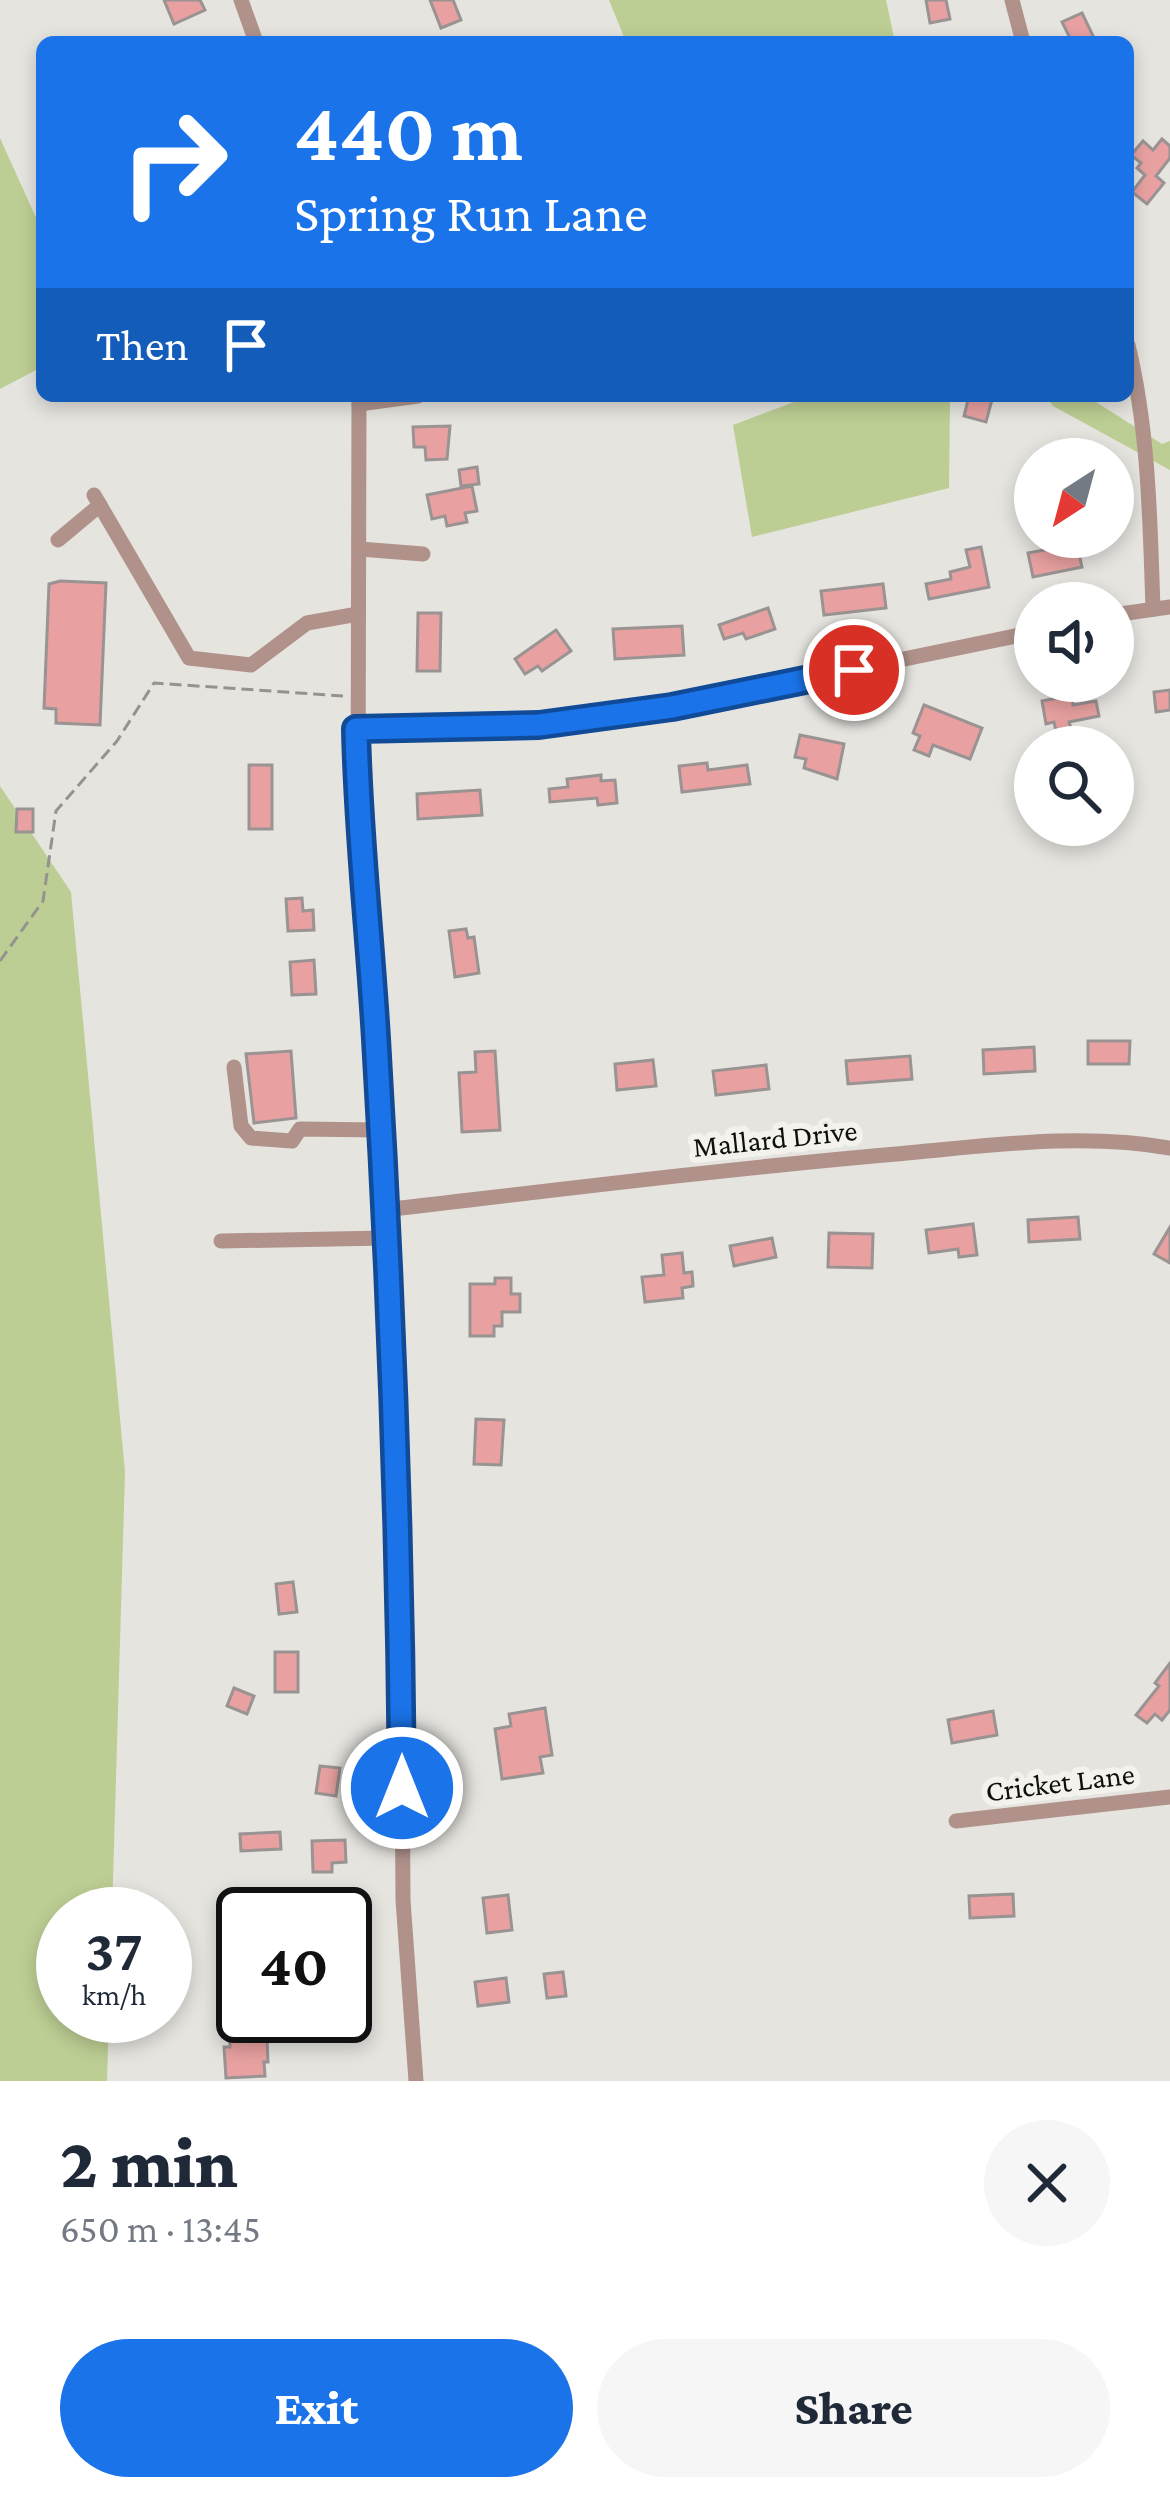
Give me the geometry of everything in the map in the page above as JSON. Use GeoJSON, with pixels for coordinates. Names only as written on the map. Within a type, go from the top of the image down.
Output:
{"type":"FeatureCollection","features":[{"type":"Feature","properties":{"kind":"street"},"geometry":{"type":"LineString","coordinates":[[241,0],[254,36]]}},
{"type":"Feature","properties":{"kind":"street"},"geometry":{"type":"LineString","coordinates":[[1012,0],[1021,36]]}},
{"type":"Feature","properties":{"kind":"street"},"geometry":{"type":"LineString","coordinates":[[1134,375],[1161,608]]}},
{"type":"Feature","properties":{"kind":"street"},"geometry":{"type":"LineString","coordinates":[[359,402],[358,812],[386,1210],[401,1580],[403,1900],[416,2081]]}},
{"type":"Feature","properties":{"kind":"street"},"geometry":{"type":"LineString","coordinates":[[58,540],[97,500],[189,658],[251,665],[307,623],[358,614]]}},
{"type":"Feature","properties":{"kind":"street"},"geometry":{"type":"LineString","coordinates":[[360,549],[424,554]]}},
{"type":"Feature","properties":{"kind":"street"},"geometry":{"type":"LineString","coordinates":[[356,729],[539,725],[672,707],[1014,636]]}},
{"type":"Feature","properties":{"kind":"street"},"geometry":{"type":"LineString","coordinates":[[234,1067],[241,1126],[251,1138],[292,1142],[300,1130],[381,1130]]}},
{"type":"Feature","properties":{"kind":"street","name":"Mallard Drive"},"geometry":{"type":"LineString","coordinates":[[386,1210],[740,1168],[1016,1144],[1097,1140],[1170,1148]]}},
{"type":"Feature","properties":{"kind":"street"},"geometry":{"type":"LineString","coordinates":[[221,1241],[386,1238]]}},
{"type":"Feature","properties":{"kind":"street","name":"Cricket Lane"},"geometry":{"type":"LineString","coordinates":[[956,1821],[1170,1797]]}},
{"type":"Feature","properties":{"kind":"path"},"geometry":{"type":"LineString","coordinates":[[0,961],[43,901],[56,811],[117,741],[154,683],[356,697]]}},
{"type":"Feature","properties":{"kind":"green space"},"geometry":{"type":"Polygon","coordinates":[[[609,0],[886,0],[894,36],[624,36],[609,0]]]}},
{"type":"Feature","properties":{"kind":"green space"},"geometry":{"type":"Polygon","coordinates":[[[0,138],[36,218],[36,370],[0,389],[0,138]]]}},
{"type":"Feature","properties":{"kind":"green space"},"geometry":{"type":"Polygon","coordinates":[[[794,402],[950,402],[949,488],[752,537],[733,425],[794,402]]]}},
{"type":"Feature","properties":{"kind":"green space"},"geometry":{"type":"Polygon","coordinates":[[[1050,402],[1096,402],[1162,444],[1170,441],[1170,470],[1134,450],[1134,438],[1112,438],[1050,402]]]}},
{"type":"Feature","properties":{"kind":"green space"},"geometry":{"type":"Polygon","coordinates":[[[0,786],[71,892],[125,1472],[113,1887],[36,1887],[36,2043],[108,2043],[107,2081],[0,2081],[0,786]]]}},
{"type":"Feature","properties":{"kind":"building"},"geometry":{"type":"Polygon","coordinates":[[[164,0],[200,0],[205,10],[174,24],[164,0]]]}},
{"type":"Feature","properties":{"kind":"building"},"geometry":{"type":"Polygon","coordinates":[[[430,0],[453,0],[461,20],[441,28],[430,0]]]}},
{"type":"Feature","properties":{"kind":"building"},"geometry":{"type":"Polygon","coordinates":[[[926,0],[946,0],[950,19],[930,23],[926,0]]]}},
{"type":"Feature","properties":{"kind":"building"},"geometry":{"type":"Polygon","coordinates":[[[1082,13],[1093,36],[1069,36],[1062,22],[1082,13]]]}},
{"type":"Feature","properties":{"kind":"building"},"geometry":{"type":"Polygon","coordinates":[[[1162,139],[1170,146],[1170,158],[1156,176],[1164,183],[1147,204],[1134,194],[1145,175],[1137,168],[1141,163],[1134,152],[1143,141],[1153,150],[1162,139]]]}},
{"type":"Feature","properties":{"kind":"building"},"geometry":{"type":"Polygon","coordinates":[[[968,402],[991,402],[986,422],[964,416],[968,402]]]}},
{"type":"Feature","properties":{"kind":"building"},"geometry":{"type":"Polygon","coordinates":[[[450,426],[447,459],[426,460],[425,447],[414,447],[413,427],[450,426]]]}},
{"type":"Feature","properties":{"kind":"building"},"geometry":{"type":"Polygon","coordinates":[[[477,467],[479,484],[461,486],[459,470],[477,467]]]}},
{"type":"Feature","properties":{"kind":"building"},"geometry":{"type":"Polygon","coordinates":[[[472,486],[477,511],[465,513],[467,522],[447,526],[445,516],[432,519],[427,495],[472,486]]]}},
{"type":"Feature","properties":{"kind":"building"},"geometry":{"type":"Polygon","coordinates":[[[981,547],[989,587],[929,599],[926,584],[951,579],[950,572],[970,567],[966,550],[981,547]]]}},
{"type":"Feature","properties":{"kind":"building"},"geometry":{"type":"Polygon","coordinates":[[[1029,558],[1080,558],[1082,567],[1033,577],[1029,558]]]}},
{"type":"Feature","properties":{"kind":"building"},"geometry":{"type":"Polygon","coordinates":[[[106,583],[100,725],[56,723],[56,709],[44,708],[49,584],[106,583]]]}},
{"type":"Feature","properties":{"kind":"building"},"geometry":{"type":"Polygon","coordinates":[[[883,584],[886,608],[824,615],[821,591],[883,584]]]}},
{"type":"Feature","properties":{"kind":"building"},"geometry":{"type":"Polygon","coordinates":[[[768,608],[775,629],[746,639],[743,633],[724,639],[719,625],[768,608]]]}},
{"type":"Feature","properties":{"kind":"building"},"geometry":{"type":"Polygon","coordinates":[[[418,613],[441,613],[440,671],[417,671],[418,613]]]}},
{"type":"Feature","properties":{"kind":"building"},"geometry":{"type":"Polygon","coordinates":[[[682,626],[684,655],[615,659],[613,629],[682,626]]]}},
{"type":"Feature","properties":{"kind":"building"},"geometry":{"type":"Polygon","coordinates":[[[556,630],[571,651],[542,671],[538,666],[525,674],[515,659],[556,630]]]}},
{"type":"Feature","properties":{"kind":"building"},"geometry":{"type":"Polygon","coordinates":[[[1170,690],[1170,710],[1156,712],[1154,692],[1170,690]]]}},
{"type":"Feature","properties":{"kind":"building"},"geometry":{"type":"Polygon","coordinates":[[[1042,702],[1096,702],[1099,716],[1069,722],[1070,726],[1046,724],[1042,702]]]}},
{"type":"Feature","properties":{"kind":"building"},"geometry":{"type":"Polygon","coordinates":[[[924,705],[982,728],[970,759],[933,745],[929,756],[914,750],[920,736],[913,733],[924,705]]]}},
{"type":"Feature","properties":{"kind":"building"},"geometry":{"type":"Polygon","coordinates":[[[800,735],[844,744],[837,779],[804,768],[806,759],[795,757],[800,735]]]}},
{"type":"Feature","properties":{"kind":"building"},"geometry":{"type":"Polygon","coordinates":[[[707,763],[708,770],[747,765],[750,784],[682,792],[679,766],[707,763]]]}},
{"type":"Feature","properties":{"kind":"building"},"geometry":{"type":"Polygon","coordinates":[[[249,765],[272,765],[272,829],[249,829],[249,765]]]}},
{"type":"Feature","properties":{"kind":"building"},"geometry":{"type":"Polygon","coordinates":[[[601,775],[601,781],[615,780],[617,803],[598,805],[597,798],[550,802],[549,789],[568,787],[567,779],[601,775]]]}},
{"type":"Feature","properties":{"kind":"building"},"geometry":{"type":"Polygon","coordinates":[[[480,790],[482,815],[418,819],[417,794],[480,790]]]}},
{"type":"Feature","properties":{"kind":"building"},"geometry":{"type":"Polygon","coordinates":[[[17,809],[33,809],[33,832],[16,832],[17,809]]]}},
{"type":"Feature","properties":{"kind":"building"},"geometry":{"type":"Polygon","coordinates":[[[302,898],[303,911],[313,910],[314,930],[288,931],[286,899],[302,898]]]}},
{"type":"Feature","properties":{"kind":"building"},"geometry":{"type":"Polygon","coordinates":[[[466,929],[468,938],[474,937],[479,973],[455,977],[449,931],[466,929]]]}},
{"type":"Feature","properties":{"kind":"building"},"geometry":{"type":"Polygon","coordinates":[[[314,960],[316,994],[292,995],[290,962],[314,960]]]}},
{"type":"Feature","properties":{"kind":"building"},"geometry":{"type":"Polygon","coordinates":[[[1088,1041],[1130,1041],[1129,1064],[1088,1064],[1088,1041]]]}},
{"type":"Feature","properties":{"kind":"building"},"geometry":{"type":"Polygon","coordinates":[[[1034,1047],[1035,1071],[984,1074],[983,1050],[1034,1047]]]}},
{"type":"Feature","properties":{"kind":"building"},"geometry":{"type":"Polygon","coordinates":[[[291,1051],[296,1118],[254,1123],[246,1054],[291,1051]]]}},
{"type":"Feature","properties":{"kind":"building"},"geometry":{"type":"Polygon","coordinates":[[[495,1051],[500,1130],[462,1132],[459,1073],[476,1072],[475,1052],[495,1051]]]}},
{"type":"Feature","properties":{"kind":"building"},"geometry":{"type":"Polygon","coordinates":[[[910,1056],[912,1079],[848,1084],[846,1061],[910,1056]]]}},
{"type":"Feature","properties":{"kind":"building"},"geometry":{"type":"Polygon","coordinates":[[[653,1060],[656,1086],[617,1090],[615,1064],[653,1060]]]}},
{"type":"Feature","properties":{"kind":"building"},"geometry":{"type":"Polygon","coordinates":[[[766,1065],[769,1089],[716,1095],[713,1071],[766,1065]]]}},
{"type":"Feature","properties":{"kind":"building"},"geometry":{"type":"Polygon","coordinates":[[[1078,1217],[1080,1239],[1029,1242],[1028,1220],[1078,1217]]]}},
{"type":"Feature","properties":{"kind":"building"},"geometry":{"type":"Polygon","coordinates":[[[973,1224],[977,1255],[959,1257],[958,1249],[929,1253],[926,1230],[973,1224]]]}},
{"type":"Feature","properties":{"kind":"building"},"geometry":{"type":"Polygon","coordinates":[[[1170,1227],[1170,1263],[1154,1254],[1170,1227]]]}},
{"type":"Feature","properties":{"kind":"building"},"geometry":{"type":"Polygon","coordinates":[[[829,1233],[873,1234],[872,1268],[828,1267],[829,1233]]]}},
{"type":"Feature","properties":{"kind":"building"},"geometry":{"type":"Polygon","coordinates":[[[772,1238],[776,1257],[734,1266],[730,1246],[772,1238]]]}},
{"type":"Feature","properties":{"kind":"building"},"geometry":{"type":"Polygon","coordinates":[[[682,1253],[684,1273],[692,1272],[693,1286],[682,1288],[683,1298],[645,1302],[642,1277],[664,1275],[662,1255],[682,1253]]]}},
{"type":"Feature","properties":{"kind":"building"},"geometry":{"type":"Polygon","coordinates":[[[495,1278],[511,1278],[511,1294],[520,1294],[520,1312],[502,1312],[502,1326],[494,1326],[494,1336],[470,1336],[470,1284],[495,1284],[495,1278]]]}},
{"type":"Feature","properties":{"kind":"building"},"geometry":{"type":"Polygon","coordinates":[[[476,1419],[504,1420],[501,1465],[474,1464],[476,1419]]]}},
{"type":"Feature","properties":{"kind":"building"},"geometry":{"type":"Polygon","coordinates":[[[293,1582],[297,1612],[279,1614],[276,1584],[293,1582]]]}},
{"type":"Feature","properties":{"kind":"building"},"geometry":{"type":"Polygon","coordinates":[[[275,1652],[298,1652],[298,1692],[275,1692],[275,1652]]]}},
{"type":"Feature","properties":{"kind":"building"},"geometry":{"type":"Polygon","coordinates":[[[1170,1663],[1170,1710],[1162,1720],[1155,1714],[1147,1723],[1136,1715],[1170,1663]]]}},
{"type":"Feature","properties":{"kind":"building"},"geometry":{"type":"Polygon","coordinates":[[[234,1688],[254,1696],[247,1714],[227,1706],[234,1688]]]}},
{"type":"Feature","properties":{"kind":"building"},"geometry":{"type":"Polygon","coordinates":[[[545,1708],[552,1755],[540,1757],[543,1773],[502,1779],[495,1729],[511,1726],[509,1714],[545,1708]]]}},
{"type":"Feature","properties":{"kind":"building"},"geometry":{"type":"Polygon","coordinates":[[[993,1711],[997,1735],[952,1743],[948,1720],[993,1711]]]}},
{"type":"Feature","properties":{"kind":"building"},"geometry":{"type":"Polygon","coordinates":[[[320,1766],[340,1768],[336,1796],[316,1793],[320,1766]]]}},
{"type":"Feature","properties":{"kind":"building"},"geometry":{"type":"Polygon","coordinates":[[[280,1832],[281,1849],[241,1851],[240,1834],[280,1832]]]}},
{"type":"Feature","properties":{"kind":"building"},"geometry":{"type":"Polygon","coordinates":[[[345,1840],[346,1862],[332,1863],[332,1872],[313,1872],[312,1841],[345,1840]]]}},
{"type":"Feature","properties":{"kind":"building"},"geometry":{"type":"Polygon","coordinates":[[[1013,1894],[1014,1916],[970,1918],[969,1896],[1013,1894]]]}},
{"type":"Feature","properties":{"kind":"building"},"geometry":{"type":"Polygon","coordinates":[[[508,1895],[512,1930],[487,1933],[483,1898],[508,1895]]]}},
{"type":"Feature","properties":{"kind":"building"},"geometry":{"type":"Polygon","coordinates":[[[563,1972],[566,1996],[547,1998],[544,1974],[563,1972]]]}},
{"type":"Feature","properties":{"kind":"building"},"geometry":{"type":"Polygon","coordinates":[[[506,1978],[509,2002],[478,2006],[475,1982],[506,1978]]]}},
{"type":"Feature","properties":{"kind":"building"},"geometry":{"type":"Polygon","coordinates":[[[230,2043],[267,2043],[265,2076],[226,2078],[224,2047],[230,2043]]]}},
{"type":"Feature","properties":{"kind":"route"},"geometry":{"type":"LineString","coordinates":[[402,1788],[401,1580],[386,1210],[356,729],[539,725],[672,707],[854,670]]}}]}
